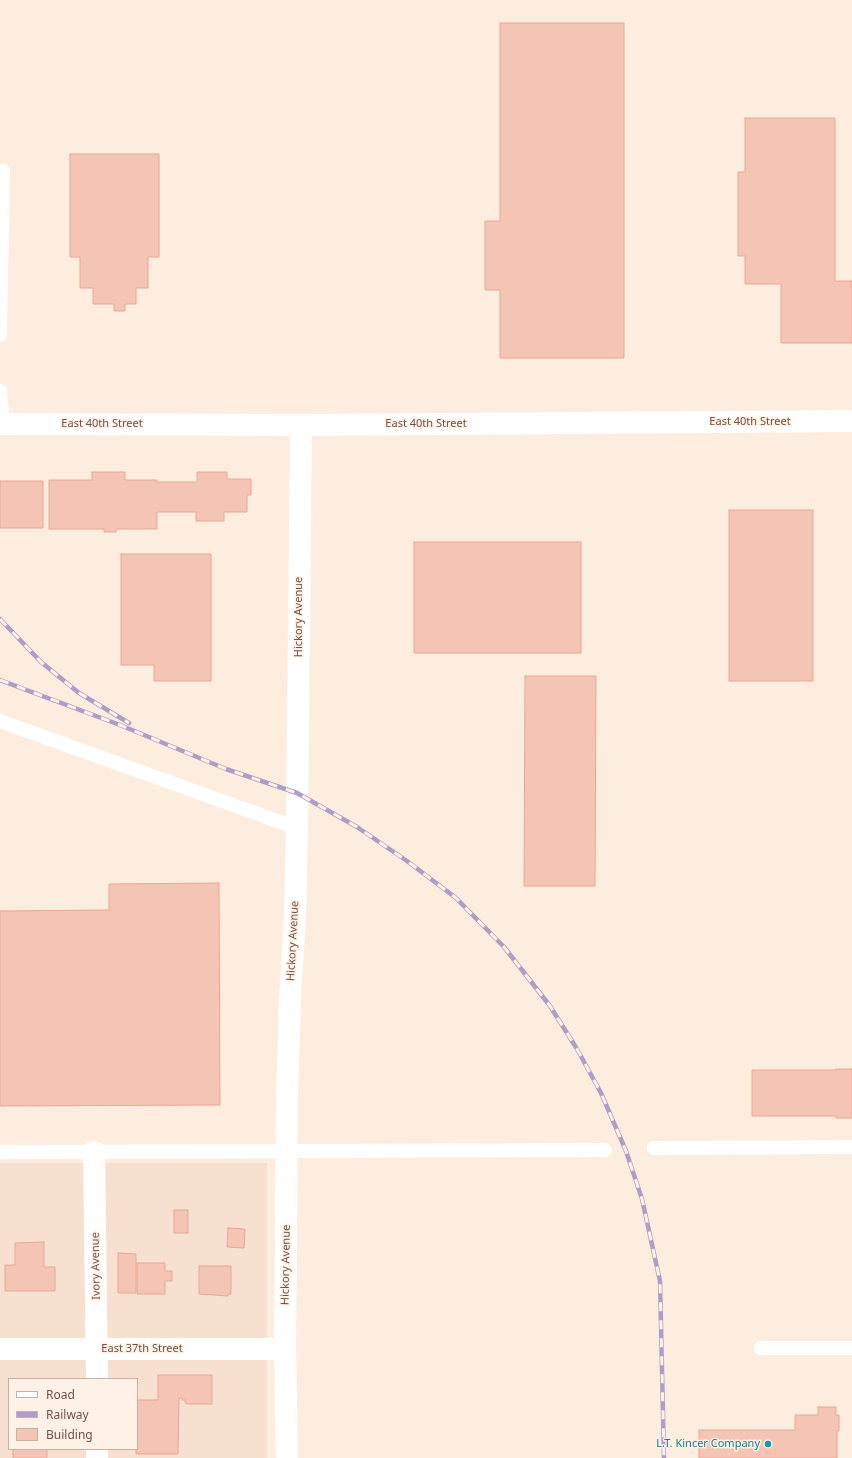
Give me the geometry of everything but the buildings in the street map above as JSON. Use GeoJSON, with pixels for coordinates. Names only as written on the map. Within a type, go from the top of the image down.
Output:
{"type":"FeatureCollection","features":[{"type":"Feature","properties":{"kind":"street","name":"East 40th Street"},"geometry":{"type":"LineString","coordinates":[[1,424],[301,425],[852,421]]}},
{"type":"Feature","properties":{"kind":"street","name":"Hickory Avenue"},"geometry":{"type":"LineString","coordinates":[[287,1458],[285,1349],[287,1150],[290,999],[295,917],[297,828],[301,425]]}},
{"type":"Feature","properties":{"kind":"street","name":"Ivory Avenue"},"geometry":{"type":"LineString","coordinates":[[94,1152],[97,1378]]}},
{"type":"Feature","properties":{"kind":"street","name":"East 37th Street"},"geometry":{"type":"LineString","coordinates":[[0,1349],[285,1349]]}},
{"type":"Feature","properties":{"kind":"lane"},"geometry":{"type":"LineString","coordinates":[[0,335],[3,171]]}},
{"type":"Feature","properties":{"kind":"lane"},"geometry":{"type":"LineString","coordinates":[[0,391],[1,424]]}},
{"type":"Feature","properties":{"kind":"lane"},"geometry":{"type":"LineString","coordinates":[[0,721],[297,828]]}},
{"type":"Feature","properties":{"kind":"lane"},"geometry":{"type":"LineString","coordinates":[[654,1148],[852,1147]]}},
{"type":"Feature","properties":{"kind":"lane"},"geometry":{"type":"LineString","coordinates":[[0,1152],[605,1150]]}},
{"type":"Feature","properties":{"kind":"lane"},"geometry":{"type":"LineString","coordinates":[[761,1348],[852,1348]]}},
{"type":"Feature","properties":{"kind":"shaded area"},"geometry":{"type":"Polygon","coordinates":[[[0,1163],[267,1163],[267,1458],[0,1458],[0,1163]]]}},
{"type":"Feature","properties":{"kind":"railway"},"geometry":{"type":"LineString","coordinates":[[0,619],[41,662],[79,693],[129,723]]}},
{"type":"Feature","properties":{"kind":"railway"},"geometry":{"type":"LineString","coordinates":[[0,680],[120,725],[226,769],[297,793],[357,827],[407,861],[456,898],[504,947],[550,1006],[577,1049],[601,1093],[626,1151],[642,1199],[660,1281],[664,1458]]}},
{"type":"Feature","properties":{"kind":"place","name":"L.T. Kincer Company"},"geometry":{"type":"Point","coordinates":[768,1444]}}]}
